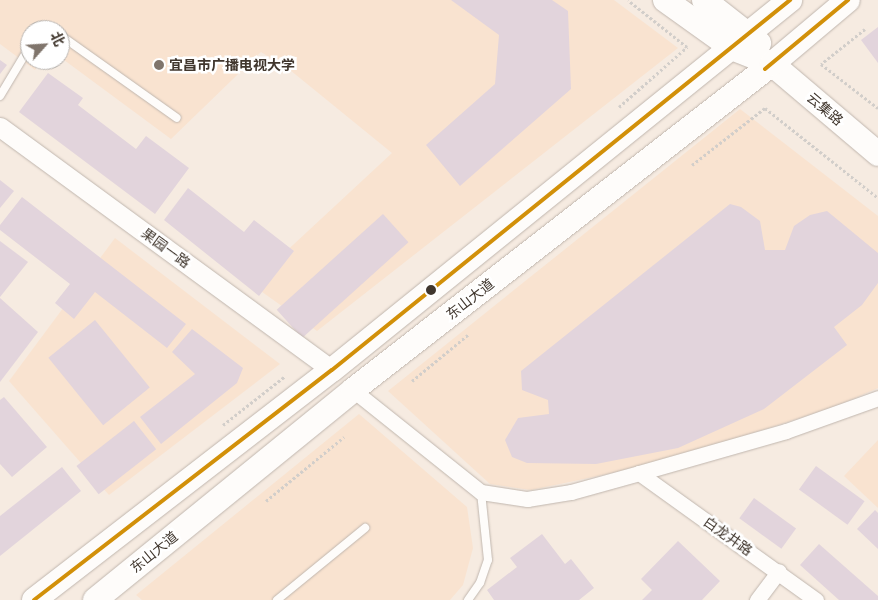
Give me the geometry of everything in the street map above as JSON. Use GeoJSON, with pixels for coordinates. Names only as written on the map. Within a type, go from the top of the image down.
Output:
{"type":"FeatureCollection","features":[{"type":"Feature","properties":{"kind":"main road","name":"云集路"},"geometry":{"type":"LineString","coordinates":[[665,0],[741,40]]}},
{"type":"Feature","properties":{"kind":"main road","name":"云集路"},"geometry":{"type":"LineString","coordinates":[[704,0],[741,40],[878,154]]}},
{"type":"Feature","properties":{"kind":"main road"},"geometry":{"type":"LineString","coordinates":[[34,600],[332,370],[790,0]]}},
{"type":"Feature","properties":{"kind":"main road","name":"东山大道"},"geometry":{"type":"LineString","coordinates":[[95,600],[353,390],[772,64],[848,0]]}},
{"type":"Feature","properties":{"kind":"street","name":"果园一路"},"geometry":{"type":"LineString","coordinates":[[0,127],[332,370]]}},
{"type":"Feature","properties":{"kind":"street"},"geometry":{"type":"LineString","coordinates":[[353,390],[481,492],[527,499],[572,492],[786,431],[878,398]]}},
{"type":"Feature","properties":{"kind":"street","name":"白龙井路"},"geometry":{"type":"LineString","coordinates":[[639,473],[780,571],[816,600]]}},
{"type":"Feature","properties":{"kind":"street"},"geometry":{"type":"LineString","coordinates":[[757,600],[780,571]]}},
{"type":"Feature","properties":{"kind":"lane"},"geometry":{"type":"LineString","coordinates":[[70,42],[177,118]]}},
{"type":"Feature","properties":{"kind":"lane"},"geometry":{"type":"LineString","coordinates":[[0,96],[20,63]]}},
{"type":"Feature","properties":{"kind":"lane"},"geometry":{"type":"LineString","coordinates":[[468,600],[480,583],[488,560],[481,492]]}},
{"type":"Feature","properties":{"kind":"lane"},"geometry":{"type":"LineString","coordinates":[[277,600],[365,528]]}},
{"type":"Feature","properties":{"kind":"path"},"geometry":{"type":"LineString","coordinates":[[619,106],[687,47],[628,0]]}},
{"type":"Feature","properties":{"kind":"path"},"geometry":{"type":"LineString","coordinates":[[865,29],[821,64],[878,108]]}},
{"type":"Feature","properties":{"kind":"path"},"geometry":{"type":"LineString","coordinates":[[692,165],[765,108],[878,198]]}},
{"type":"Feature","properties":{"kind":"path"},"geometry":{"type":"LineString","coordinates":[[412,381],[469,334]]}},
{"type":"Feature","properties":{"kind":"path"},"geometry":{"type":"LineString","coordinates":[[217,430],[284,377]]}},
{"type":"Feature","properties":{"kind":"path"},"geometry":{"type":"LineString","coordinates":[[266,501],[344,437]]}},
{"type":"Feature","properties":{"kind":"shaded area"},"geometry":{"type":"Polygon","coordinates":[[[0,0],[614,0],[678,48],[317,331],[251,284],[392,153],[290,70],[261,52],[171,139],[70,64],[70,20],[20,20],[20,59],[0,44],[0,0]]]}},
{"type":"Feature","properties":{"kind":"shaded area"},"geometry":{"type":"Polygon","coordinates":[[[740,109],[878,216],[878,388],[837,406],[660,463],[531,490],[490,484],[388,391],[740,109]]]}},
{"type":"Feature","properties":{"kind":"shaded area"},"geometry":{"type":"Polygon","coordinates":[[[115,238],[280,364],[109,495],[9,381],[115,238]]]}},
{"type":"Feature","properties":{"kind":"shaded area"},"geometry":{"type":"Polygon","coordinates":[[[359,414],[467,507],[473,548],[463,585],[450,600],[142,600],[136,595],[359,414]]]}},
{"type":"Feature","properties":{"kind":"shaded area"},"geometry":{"type":"Polygon","coordinates":[[[878,440],[878,508],[844,476],[878,440]]]}},
{"type":"Feature","properties":{"kind":"building"},"geometry":{"type":"Polygon","coordinates":[[[451,0],[552,0],[568,11],[571,89],[460,186],[426,145],[495,84],[499,35],[451,0]]]}},
{"type":"Feature","properties":{"kind":"building"},"geometry":{"type":"Polygon","coordinates":[[[878,27],[878,63],[861,40],[878,27]]]}},
{"type":"Feature","properties":{"kind":"building"},"geometry":{"type":"Polygon","coordinates":[[[0,60],[7,65],[0,74],[0,60]]]}},
{"type":"Feature","properties":{"kind":"building"},"geometry":{"type":"Polygon","coordinates":[[[48,73],[83,98],[78,105],[136,149],[146,136],[189,168],[155,214],[19,112],[48,73]]]}},
{"type":"Feature","properties":{"kind":"building"},"geometry":{"type":"Polygon","coordinates":[[[0,180],[14,191],[0,208],[0,180]]]}},
{"type":"Feature","properties":{"kind":"building"},"geometry":{"type":"Polygon","coordinates":[[[188,188],[244,232],[254,220],[294,251],[259,296],[164,220],[188,188]]]}},
{"type":"Feature","properties":{"kind":"building"},"geometry":{"type":"Polygon","coordinates":[[[22,197],[186,324],[167,348],[95,292],[74,319],[55,303],[70,284],[0,230],[0,225],[22,197]]]}},
{"type":"Feature","properties":{"kind":"building"},"geometry":{"type":"Polygon","coordinates":[[[730,204],[741,207],[760,221],[765,250],[785,250],[794,226],[810,215],[827,211],[878,253],[878,283],[862,305],[834,327],[847,345],[764,409],[678,448],[596,464],[527,463],[512,457],[505,440],[518,418],[549,414],[548,400],[522,390],[521,371],[730,204]]]}},
{"type":"Feature","properties":{"kind":"building"},"geometry":{"type":"Polygon","coordinates":[[[383,214],[408,242],[302,338],[277,310],[383,214]]]}},
{"type":"Feature","properties":{"kind":"building"},"geometry":{"type":"Polygon","coordinates":[[[0,241],[28,262],[0,297],[0,241]]]}},
{"type":"Feature","properties":{"kind":"building"},"geometry":{"type":"Polygon","coordinates":[[[0,298],[38,332],[0,382],[0,298]]]}},
{"type":"Feature","properties":{"kind":"building"},"geometry":{"type":"Polygon","coordinates":[[[95,320],[150,388],[103,425],[48,358],[95,320]]]}},
{"type":"Feature","properties":{"kind":"building"},"geometry":{"type":"Polygon","coordinates":[[[192,329],[243,368],[237,383],[161,444],[140,417],[195,374],[172,352],[192,329]]]}},
{"type":"Feature","properties":{"kind":"building"},"geometry":{"type":"Polygon","coordinates":[[[4,397],[47,447],[12,477],[0,464],[0,400],[4,397]]]}},
{"type":"Feature","properties":{"kind":"building"},"geometry":{"type":"Polygon","coordinates":[[[134,421],[156,449],[99,494],[76,466],[134,421]]]}},
{"type":"Feature","properties":{"kind":"building"},"geometry":{"type":"Polygon","coordinates":[[[816,466],[865,501],[847,525],[799,489],[816,466]]]}},
{"type":"Feature","properties":{"kind":"building"},"geometry":{"type":"Polygon","coordinates":[[[62,467],[81,491],[0,556],[0,516],[62,467]]]}},
{"type":"Feature","properties":{"kind":"building"},"geometry":{"type":"Polygon","coordinates":[[[754,498],[796,529],[781,549],[739,518],[754,498]]]}},
{"type":"Feature","properties":{"kind":"building"},"geometry":{"type":"Polygon","coordinates":[[[875,510],[878,513],[878,549],[857,529],[875,510]]]}},
{"type":"Feature","properties":{"kind":"building"},"geometry":{"type":"Polygon","coordinates":[[[542,534],[565,564],[571,559],[594,588],[579,600],[494,600],[487,590],[517,567],[510,558],[542,534]]]}},
{"type":"Feature","properties":{"kind":"building"},"geometry":{"type":"Polygon","coordinates":[[[678,541],[720,581],[702,600],[642,600],[652,590],[641,579],[678,541]]]}},
{"type":"Feature","properties":{"kind":"building"},"geometry":{"type":"Polygon","coordinates":[[[819,544],[878,596],[878,600],[839,600],[800,565],[819,544]]]}},
{"type":"Feature","properties":{"kind":"transit line"},"geometry":{"type":"LineString","coordinates":[[34,600],[332,370],[790,0]]}},
{"type":"Feature","properties":{"kind":"transit line"},"geometry":{"type":"LineString","coordinates":[[765,69],[848,0]]}},
{"type":"Feature","properties":{"kind":"place","name":"宜昌市广播电视大学"},"geometry":{"type":"Point","coordinates":[159,65]}}]}
